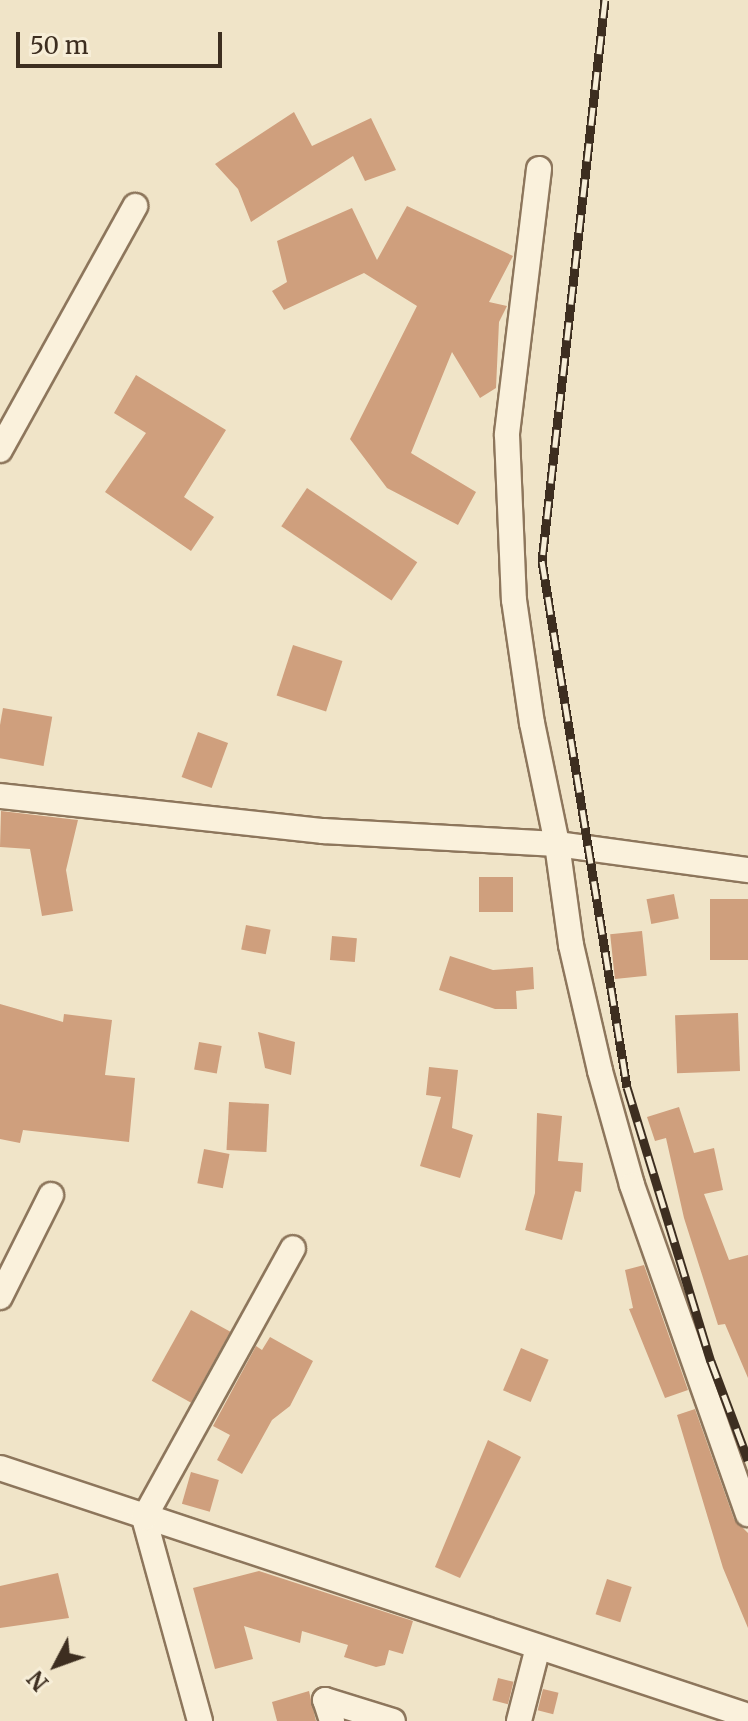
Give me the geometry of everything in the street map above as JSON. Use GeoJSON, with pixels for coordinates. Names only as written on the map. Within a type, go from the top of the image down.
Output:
{"type":"FeatureCollection","features":[{"type":"Feature","properties":{"kind":"street"},"geometry":{"type":"LineString","coordinates":[[539,169],[507,435],[507,504],[514,600],[557,844],[571,945],[632,1185],[748,1514]]}},
{"type":"Feature","properties":{"kind":"street"},"geometry":{"type":"LineString","coordinates":[[0,450],[135,206]]}},
{"type":"Feature","properties":{"kind":"street"},"geometry":{"type":"LineString","coordinates":[[0,796],[323,831],[557,844],[748,870]]}},
{"type":"Feature","properties":{"kind":"street"},"geometry":{"type":"LineString","coordinates":[[0,1297],[51,1195]]}},
{"type":"Feature","properties":{"kind":"street"},"geometry":{"type":"LineString","coordinates":[[200,1721],[144,1518],[293,1248]]}},
{"type":"Feature","properties":{"kind":"street"},"geometry":{"type":"LineString","coordinates":[[0,1468],[748,1716]]}},
{"type":"Feature","properties":{"kind":"street"},"geometry":{"type":"LineString","coordinates":[[519,1721],[538,1647]]}},
{"type":"Feature","properties":{"kind":"street"},"geometry":{"type":"LineString","coordinates":[[332,1721],[325,1700],[393,1721]]}},
{"type":"Feature","properties":{"kind":"building"},"geometry":{"type":"Polygon","coordinates":[[[294,112],[312,146],[371,118],[396,170],[365,181],[353,156],[251,222],[238,189],[215,164],[294,112]]]}},
{"type":"Feature","properties":{"kind":"building"},"geometry":{"type":"Polygon","coordinates":[[[407,206],[513,256],[489,302],[507,306],[499,322],[496,388],[480,398],[452,352],[411,453],[476,492],[458,525],[387,488],[350,439],[417,306],[364,273],[284,310],[272,291],[287,282],[277,241],[352,208],[377,260],[407,206]]]}},
{"type":"Feature","properties":{"kind":"building"},"geometry":{"type":"Polygon","coordinates":[[[136,375],[226,430],[184,497],[214,517],[191,551],[105,492],[146,433],[114,413],[136,375]]]}},
{"type":"Feature","properties":{"kind":"building"},"geometry":{"type":"Polygon","coordinates":[[[307,488],[417,562],[392,601],[281,526],[307,488]]]}},
{"type":"Feature","properties":{"kind":"building"},"geometry":{"type":"Polygon","coordinates":[[[293,645],[342,661],[326,711],[277,695],[293,645]]]}},
{"type":"Feature","properties":{"kind":"building"},"geometry":{"type":"Polygon","coordinates":[[[3,708],[52,717],[44,766],[0,758],[3,708]]]}},
{"type":"Feature","properties":{"kind":"building"},"geometry":{"type":"Polygon","coordinates":[[[198,732],[228,743],[212,788],[182,777],[198,732]]]}},
{"type":"Feature","properties":{"kind":"building"},"geometry":{"type":"Polygon","coordinates":[[[1,811],[78,820],[66,870],[73,911],[42,916],[30,849],[0,847],[1,811]]]}},
{"type":"Feature","properties":{"kind":"building"},"geometry":{"type":"Polygon","coordinates":[[[479,877],[513,877],[513,912],[479,912],[479,877]]]}},
{"type":"Feature","properties":{"kind":"building"},"geometry":{"type":"Polygon","coordinates":[[[674,894],[679,919],[651,924],[647,899],[674,894]]]}},
{"type":"Feature","properties":{"kind":"building"},"geometry":{"type":"Polygon","coordinates":[[[710,899],[748,899],[748,960],[710,960],[710,899]]]}},
{"type":"Feature","properties":{"kind":"building"},"geometry":{"type":"Polygon","coordinates":[[[246,925],[271,930],[266,954],[241,950],[246,925]]]}},
{"type":"Feature","properties":{"kind":"building"},"geometry":{"type":"Polygon","coordinates":[[[642,931],[647,976],[615,979],[610,934],[642,931]]]}},
{"type":"Feature","properties":{"kind":"building"},"geometry":{"type":"Polygon","coordinates":[[[332,936],[357,938],[355,962],[330,960],[332,936]]]}},
{"type":"Feature","properties":{"kind":"building"},"geometry":{"type":"Polygon","coordinates":[[[450,956],[493,970],[533,967],[534,989],[516,991],[517,1009],[495,1009],[439,990],[450,956]]]}},
{"type":"Feature","properties":{"kind":"building"},"geometry":{"type":"Polygon","coordinates":[[[0,1004],[63,1022],[64,1014],[112,1020],[105,1075],[135,1078],[129,1142],[23,1130],[20,1143],[0,1139],[0,1004]]]}},
{"type":"Feature","properties":{"kind":"building"},"geometry":{"type":"Polygon","coordinates":[[[738,1013],[740,1071],[677,1073],[675,1015],[738,1013]]]}},
{"type":"Feature","properties":{"kind":"building"},"geometry":{"type":"Polygon","coordinates":[[[258,1032],[295,1042],[291,1075],[265,1068],[258,1032]]]}},
{"type":"Feature","properties":{"kind":"building"},"geometry":{"type":"Polygon","coordinates":[[[199,1042],[222,1046],[217,1074],[194,1070],[199,1042]]]}},
{"type":"Feature","properties":{"kind":"building"},"geometry":{"type":"Polygon","coordinates":[[[429,1067],[458,1070],[452,1128],[473,1135],[460,1178],[420,1166],[441,1097],[426,1095],[429,1067]]]}},
{"type":"Feature","properties":{"kind":"building"},"geometry":{"type":"Polygon","coordinates":[[[229,1102],[269,1104],[266,1152],[226,1150],[229,1102]]]}},
{"type":"Feature","properties":{"kind":"building"},"geometry":{"type":"Polygon","coordinates":[[[679,1107],[694,1153],[714,1148],[723,1190],[704,1194],[729,1260],[748,1255],[748,1378],[725,1324],[718,1325],[684,1218],[666,1138],[655,1141],[647,1117],[679,1107]]]}},
{"type":"Feature","properties":{"kind":"building"},"geometry":{"type":"Polygon","coordinates":[[[537,1113],[562,1116],[558,1161],[583,1163],[581,1192],[575,1191],[562,1240],[525,1230],[535,1193],[537,1113]]]}},
{"type":"Feature","properties":{"kind":"building"},"geometry":{"type":"Polygon","coordinates":[[[204,1149],[230,1154],[223,1188],[197,1183],[204,1149]]]}},
{"type":"Feature","properties":{"kind":"building"},"geometry":{"type":"Polygon","coordinates":[[[644,1265],[688,1390],[665,1398],[629,1309],[633,1308],[625,1270],[644,1265]]]}},
{"type":"Feature","properties":{"kind":"building"},"geometry":{"type":"Polygon","coordinates":[[[191,1310],[230,1332],[191,1403],[152,1381],[191,1310]]]}},
{"type":"Feature","properties":{"kind":"building"},"geometry":{"type":"Polygon","coordinates":[[[270,1337],[313,1361],[290,1406],[272,1420],[242,1474],[217,1460],[230,1435],[213,1426],[256,1346],[262,1350],[270,1337]]]}},
{"type":"Feature","properties":{"kind":"building"},"geometry":{"type":"Polygon","coordinates":[[[521,1348],[549,1360],[531,1402],[503,1390],[521,1348]]]}},
{"type":"Feature","properties":{"kind":"building"},"geometry":{"type":"Polygon","coordinates":[[[695,1409],[734,1519],[748,1533],[748,1628],[723,1568],[677,1415],[695,1409]]]}},
{"type":"Feature","properties":{"kind":"building"},"geometry":{"type":"Polygon","coordinates":[[[488,1440],[521,1457],[460,1578],[435,1567],[488,1440]]]}},
{"type":"Feature","properties":{"kind":"building"},"geometry":{"type":"Polygon","coordinates":[[[191,1472],[219,1480],[210,1512],[182,1504],[191,1472]]]}},
{"type":"Feature","properties":{"kind":"building"},"geometry":{"type":"Polygon","coordinates":[[[259,1571],[413,1621],[403,1654],[389,1650],[385,1665],[376,1667],[344,1657],[348,1645],[302,1631],[300,1643],[244,1626],[253,1659],[215,1669],[193,1588],[259,1571]]]}},
{"type":"Feature","properties":{"kind":"building"},"geometry":{"type":"Polygon","coordinates":[[[58,1573],[69,1618],[0,1628],[0,1586],[58,1573]]]}},
{"type":"Feature","properties":{"kind":"building"},"geometry":{"type":"Polygon","coordinates":[[[607,1579],[632,1587],[620,1622],[596,1614],[607,1579]]]}},
{"type":"Feature","properties":{"kind":"building"},"geometry":{"type":"Polygon","coordinates":[[[498,1678],[514,1682],[508,1704],[492,1700],[498,1678]]]}},
{"type":"Feature","properties":{"kind":"building"},"geometry":{"type":"Polygon","coordinates":[[[543,1689],[559,1693],[553,1714],[538,1710],[543,1689]]]}},
{"type":"Feature","properties":{"kind":"building"},"geometry":{"type":"Polygon","coordinates":[[[309,1691],[316,1721],[277,1721],[272,1702],[309,1691]]]}},
{"type":"Feature","properties":{"kind":"railway"},"geometry":{"type":"LineString","coordinates":[[605,0],[542,561],[627,1087],[711,1361],[748,1460]]}}]}
